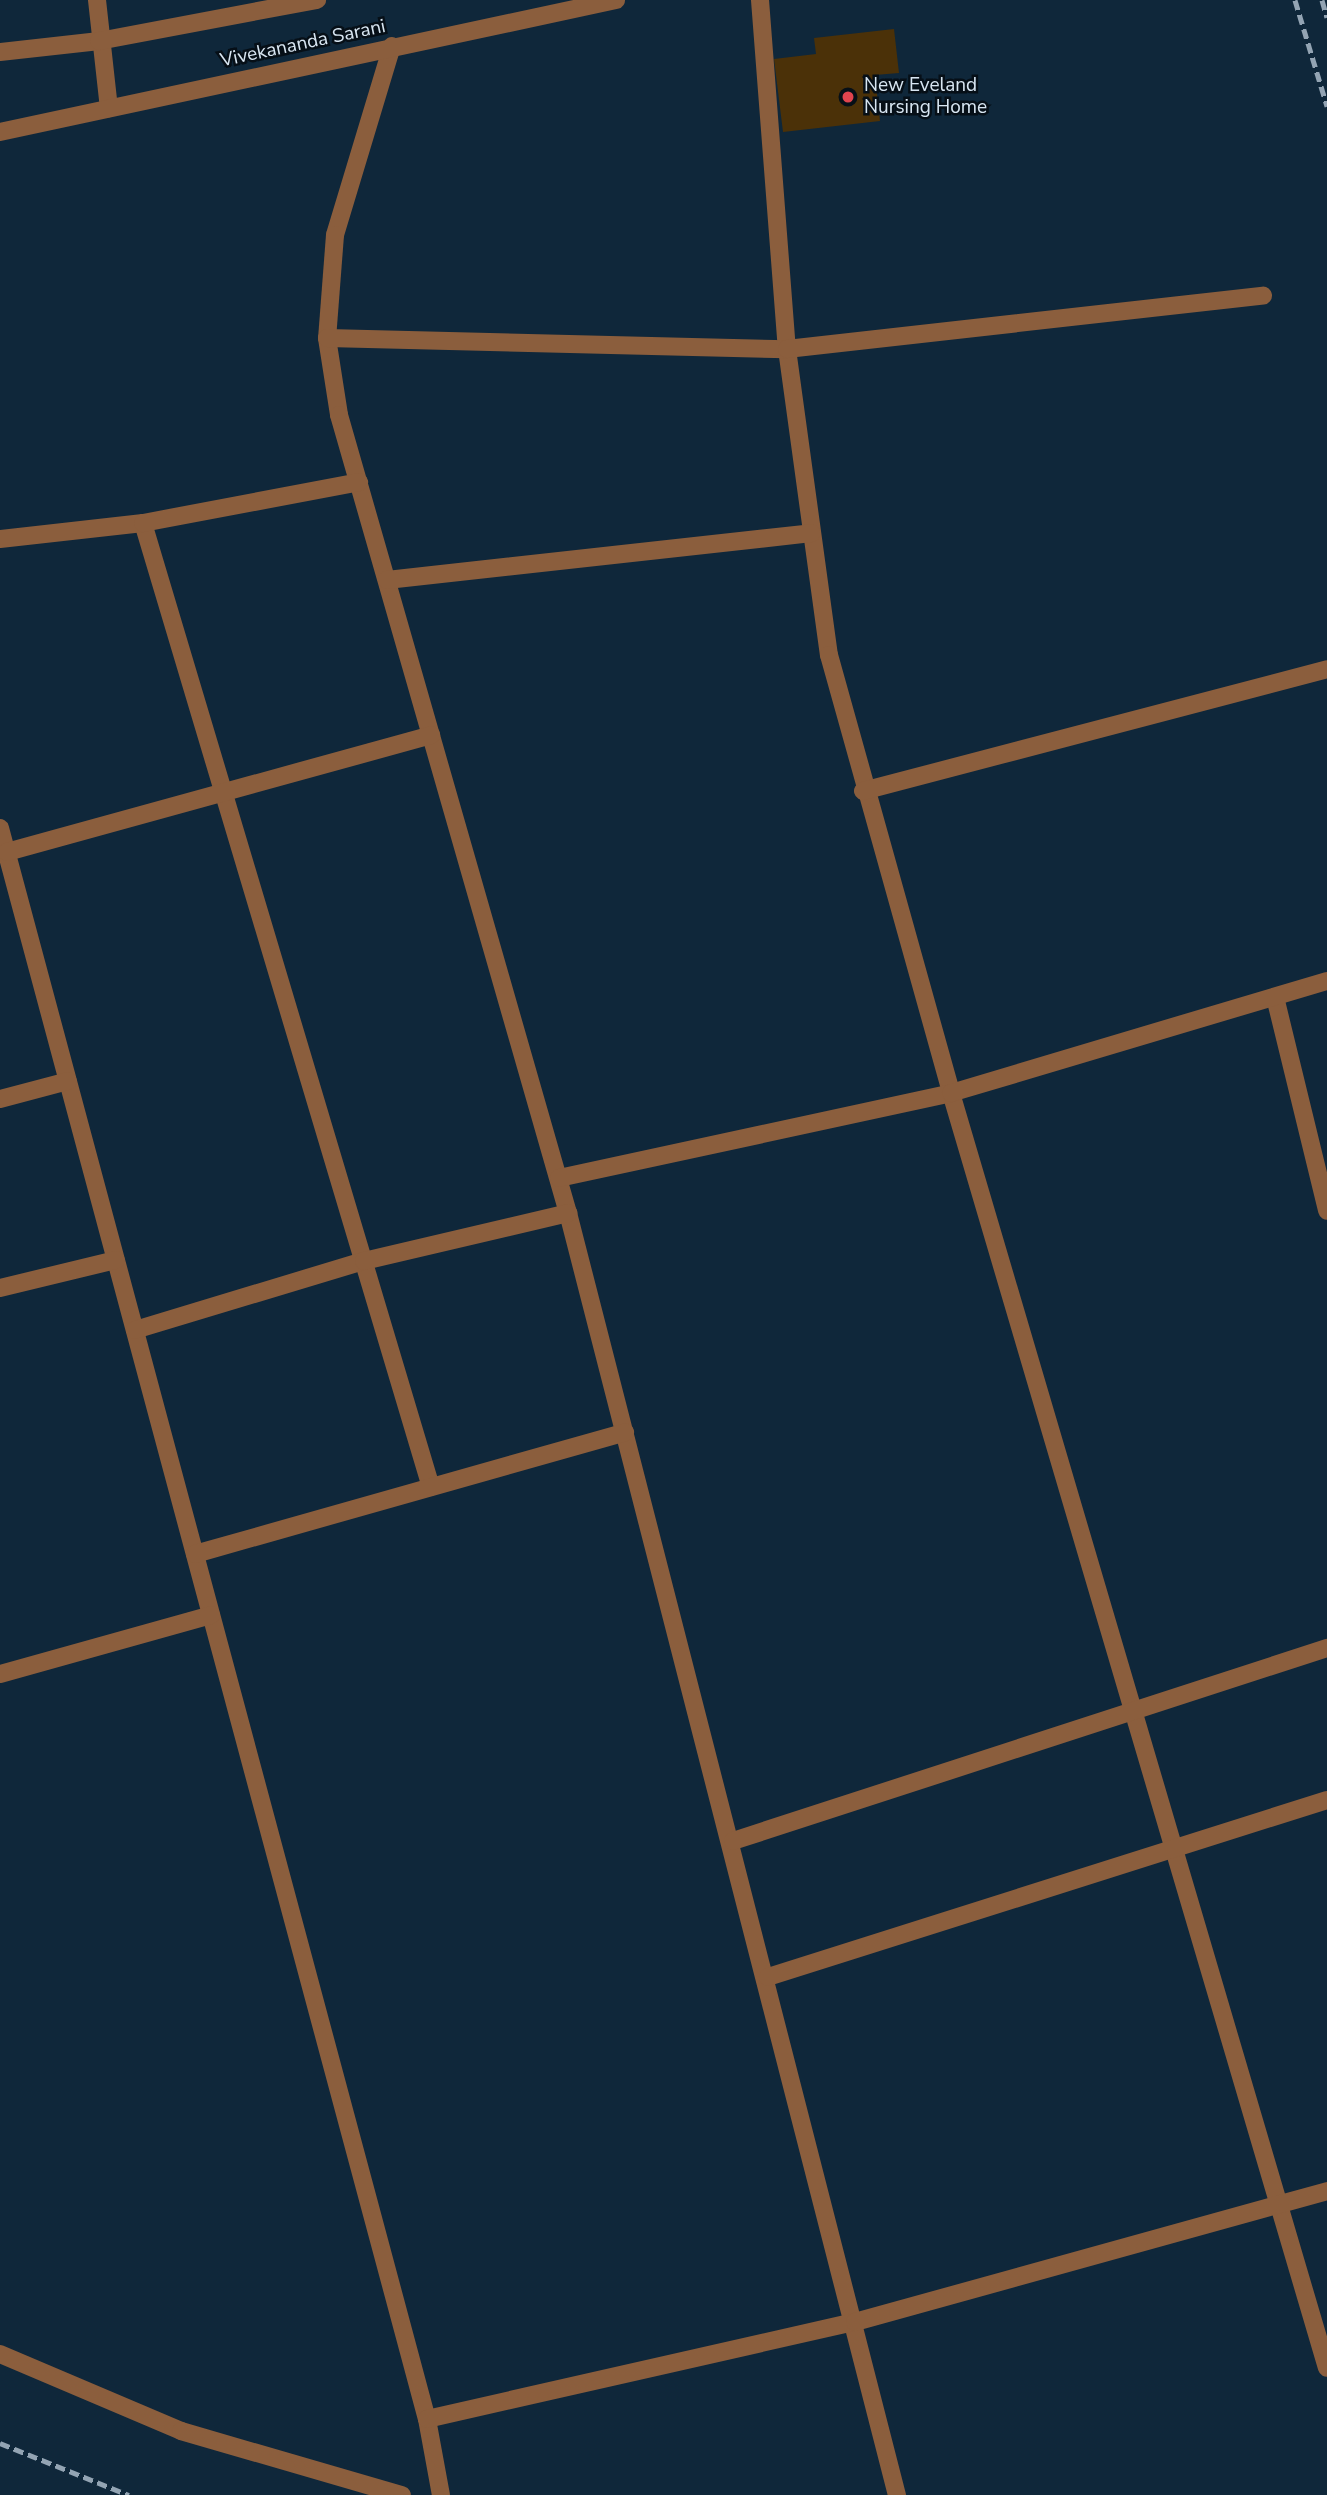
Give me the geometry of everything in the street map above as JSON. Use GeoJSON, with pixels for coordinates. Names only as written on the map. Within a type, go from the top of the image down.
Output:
{"type":"FeatureCollection","features":[{"type":"Feature","properties":{"kind":"street"},"geometry":{"type":"LineString","coordinates":[[97,0],[99,41],[109,108]]}},
{"type":"Feature","properties":{"kind":"street","name":"Vivekananda Sarani"},"geometry":{"type":"LineString","coordinates":[[0,52],[99,41],[317,0]]}},
{"type":"Feature","properties":{"kind":"street","name":"Vivekananda Sarani"},"geometry":{"type":"LineString","coordinates":[[0,132],[617,0]]}},
{"type":"Feature","properties":{"kind":"street"},"geometry":{"type":"LineString","coordinates":[[760,0],[787,349],[829,655],[863,791],[1327,2368]]}},
{"type":"Feature","properties":{"kind":"street"},"geometry":{"type":"LineString","coordinates":[[392,46],[335,235],[327,338],[359,482],[559,1178],[768,1977],[897,2495]]}},
{"type":"Feature","properties":{"kind":"street"},"geometry":{"type":"LineString","coordinates":[[327,338],[787,349],[1263,296]]}},
{"type":"Feature","properties":{"kind":"street"},"geometry":{"type":"LineString","coordinates":[[0,539],[143,523],[359,482]]}},
{"type":"Feature","properties":{"kind":"street"},"geometry":{"type":"LineString","coordinates":[[143,523],[431,1487]]}},
{"type":"Feature","properties":{"kind":"street"},"geometry":{"type":"LineString","coordinates":[[387,580],[811,533]]}},
{"type":"Feature","properties":{"kind":"street"},"geometry":{"type":"LineString","coordinates":[[863,791],[1327,669]]}},
{"type":"Feature","properties":{"kind":"street"},"geometry":{"type":"LineString","coordinates":[[7,852],[431,735]]}},
{"type":"Feature","properties":{"kind":"street"},"geometry":{"type":"LineString","coordinates":[[0,828],[427,2419],[441,2495]]}},
{"type":"Feature","properties":{"kind":"street"},"geometry":{"type":"LineString","coordinates":[[559,1178],[951,1093],[1327,981]]}},
{"type":"Feature","properties":{"kind":"street"},"geometry":{"type":"LineString","coordinates":[[1275,997],[1327,1211]]}},
{"type":"Feature","properties":{"kind":"street"},"geometry":{"type":"LineString","coordinates":[[0,1099],[68,1081]]}},
{"type":"Feature","properties":{"kind":"street"},"geometry":{"type":"LineString","coordinates":[[135,1330],[364,1261],[568,1213]]}},
{"type":"Feature","properties":{"kind":"street"},"geometry":{"type":"LineString","coordinates":[[0,1288],[116,1260]]}},
{"type":"Feature","properties":{"kind":"street"},"geometry":{"type":"LineString","coordinates":[[195,1554],[625,1432]]}},
{"type":"Feature","properties":{"kind":"street"},"geometry":{"type":"LineString","coordinates":[[0,1674],[211,1615]]}},
{"type":"Feature","properties":{"kind":"street"},"geometry":{"type":"LineString","coordinates":[[733,1841],[1132,1706],[1327,1648]]}},
{"type":"Feature","properties":{"kind":"street"},"geometry":{"type":"LineString","coordinates":[[768,1977],[1327,1800]]}},
{"type":"Feature","properties":{"kind":"street"},"geometry":{"type":"LineString","coordinates":[[427,2419],[855,2322],[1327,2191]]}},
{"type":"Feature","properties":{"kind":"street"},"geometry":{"type":"LineString","coordinates":[[0,2354],[181,2431],[402,2495]]}},
{"type":"Feature","properties":{"kind":"building"},"geometry":{"type":"Polygon","coordinates":[[[894,29],[899,73],[875,75],[880,121],[783,132],[774,59],[816,54],[814,38],[894,29]]]}},
{"type":"Feature","properties":{"kind":"railway"},"geometry":{"type":"LineString","coordinates":[[1295,0],[1327,106]]}},
{"type":"Feature","properties":{"kind":"railway"},"geometry":{"type":"LineString","coordinates":[[1322,0],[1327,17]]}},
{"type":"Feature","properties":{"kind":"railway"},"geometry":{"type":"LineString","coordinates":[[0,2443],[129,2495]]}},
{"type":"Feature","properties":{"kind":"place","name":"New Eveland Nursing Home"},"geometry":{"type":"Point","coordinates":[848,97]}}]}
